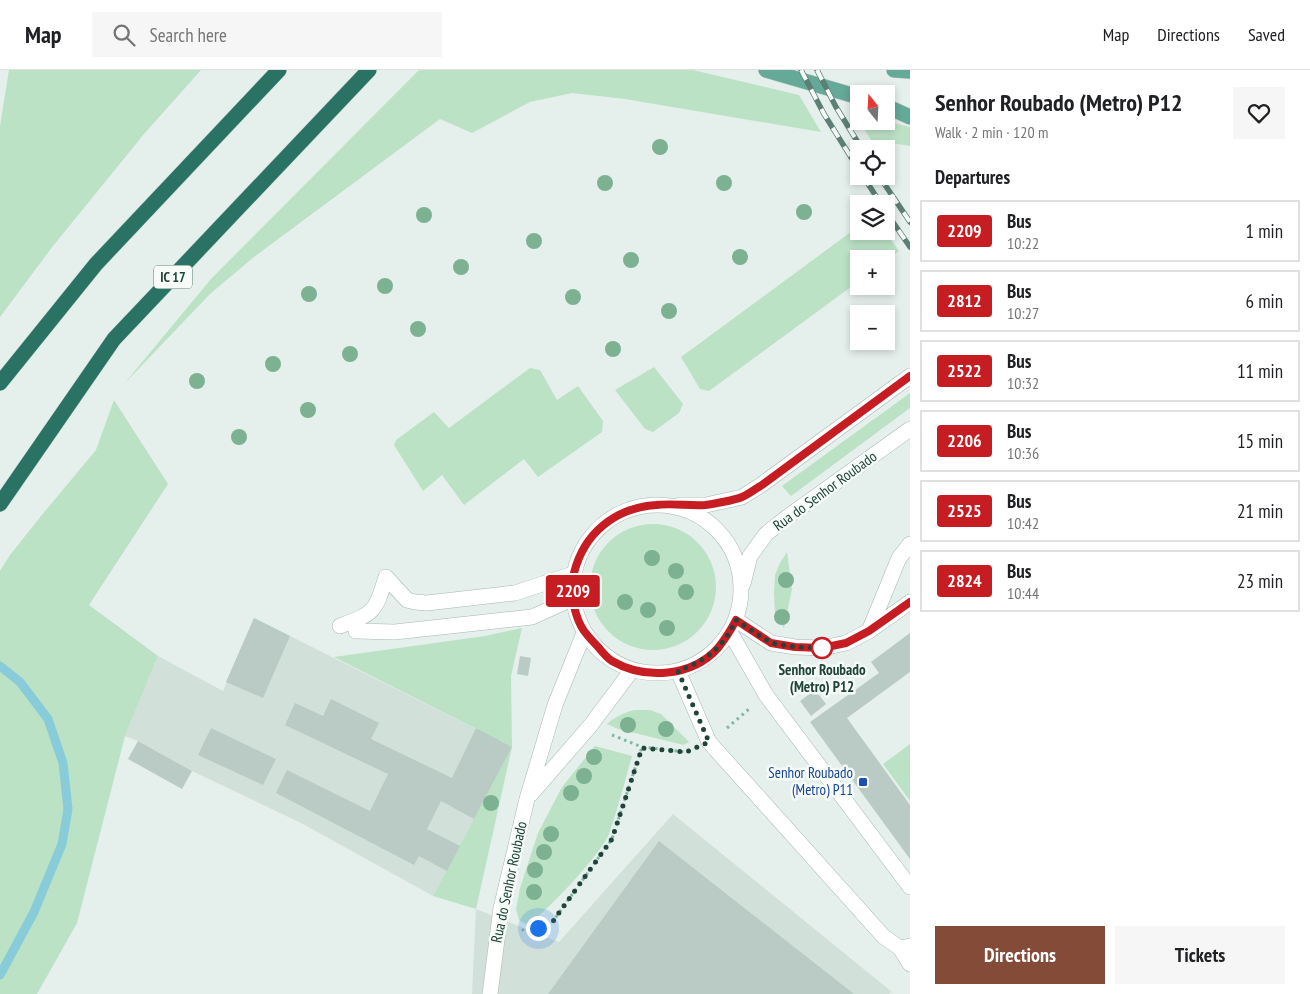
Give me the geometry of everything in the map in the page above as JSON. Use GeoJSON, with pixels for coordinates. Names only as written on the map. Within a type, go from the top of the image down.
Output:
{"type":"FeatureCollection","features":[{"type":"Feature","properties":{"kind":"highway"},"geometry":{"type":"LineString","coordinates":[[0,383],[96,264],[279,70]]}},
{"type":"Feature","properties":{"kind":"highway","name":"IC 17"},"geometry":{"type":"LineString","coordinates":[[0,504],[114,338],[370,70]]}},
{"type":"Feature","properties":{"kind":"main road"},"geometry":{"type":"LineString","coordinates":[[766,70],[850,94]]}},
{"type":"Feature","properties":{"kind":"main road"},"geometry":{"type":"LineString","coordinates":[[894,70],[910,71]]}},
{"type":"Feature","properties":{"kind":"main road"},"geometry":{"type":"LineString","coordinates":[[895,110],[910,116]]}},
{"type":"Feature","properties":{"kind":"street"},"geometry":{"type":"LineString","coordinates":[[656,505],[686,510],[711,524],[726,540],[737,561],[742,590],[733,626],[716,650],[699,663],[678,671],[656,674],[632,670],[611,661],[584,633],[579,624],[572,598],[573,574],[584,546],[602,524],[628,510],[656,505],[706,505],[742,497],[762,485],[910,376]]}},
{"type":"Feature","properties":{"kind":"street","name":"Rua do Senhor Roubado"},"geometry":{"type":"LineString","coordinates":[[742,590],[750,556],[766,534],[910,429]]}},
{"type":"Feature","properties":{"kind":"street"},"geometry":{"type":"LineString","coordinates":[[869,631],[899,558],[910,544]]}},
{"type":"Feature","properties":{"kind":"street"},"geometry":{"type":"LineString","coordinates":[[340,626],[369,614],[378,602],[386,577],[407,600],[427,603],[515,592],[573,574]]}},
{"type":"Feature","properties":{"kind":"street"},"geometry":{"type":"LineString","coordinates":[[356,631],[395,632],[532,617],[572,598]]}},
{"type":"Feature","properties":{"kind":"street"},"geometry":{"type":"LineString","coordinates":[[733,626],[771,643],[795,647],[822,648],[846,643],[869,631],[910,602]]}},
{"type":"Feature","properties":{"kind":"street"},"geometry":{"type":"LineString","coordinates":[[733,626],[766,695],[910,888]]}},
{"type":"Feature","properties":{"kind":"street","name":"Rua do Senhor Roubado"},"geometry":{"type":"LineString","coordinates":[[490,994],[501,908],[527,799],[554,705],[584,633]]}},
{"type":"Feature","properties":{"kind":"street","name":"Rua do Senhor Roubado"},"geometry":{"type":"LineString","coordinates":[[527,799],[590,726],[632,670]]}},
{"type":"Feature","properties":{"kind":"street"},"geometry":{"type":"LineString","coordinates":[[678,671],[709,742],[884,937],[905,947],[910,964]]}},
{"type":"Feature","properties":{"kind":"path"},"geometry":{"type":"LineString","coordinates":[[610,734],[642,748],[686,752],[709,742]]}},
{"type":"Feature","properties":{"kind":"path"},"geometry":{"type":"LineString","coordinates":[[501,908],[524,931],[551,924],[612,839],[642,748]]}},
{"type":"Feature","properties":{"kind":"shaded area"},"geometry":{"type":"Polygon","coordinates":[[[254,618],[512,747],[433,896],[303,824],[192,771],[138,741],[125,736],[158,656],[223,691],[254,618]]]}},
{"type":"Feature","properties":{"kind":"shaded area"},"geometry":{"type":"Polygon","coordinates":[[[673,814],[892,992],[888,994],[472,994],[476,909],[559,942],[673,814]]]}},
{"type":"Feature","properties":{"kind":"green space"},"geometry":{"type":"Polygon","coordinates":[[[9,70],[201,70],[144,134],[53,246],[0,317],[0,126],[9,70]]]}},
{"type":"Feature","properties":{"kind":"green space"},"geometry":{"type":"Polygon","coordinates":[[[419,70],[693,70],[799,95],[821,132],[625,99],[572,93],[530,102],[472,133],[440,119],[254,257],[210,294],[124,384],[211,279],[419,70]]]}},
{"type":"Feature","properties":{"kind":"green space"},"geometry":{"type":"Polygon","coordinates":[[[895,123],[910,127],[910,146],[895,144],[895,140],[871,140],[865,130],[895,130],[895,123]]]}},
{"type":"Feature","properties":{"kind":"green space"},"geometry":{"type":"Polygon","coordinates":[[[850,233],[850,240],[891,240],[899,251],[895,254],[895,250],[850,250],[850,288],[709,391],[700,389],[681,357],[850,233]]]}},
{"type":"Feature","properties":{"kind":"green space"},"geometry":{"type":"Polygon","coordinates":[[[654,367],[683,404],[679,413],[653,432],[645,429],[615,390],[654,367]]]}},
{"type":"Feature","properties":{"kind":"green space"},"geometry":{"type":"Polygon","coordinates":[[[530,368],[540,370],[557,400],[578,386],[603,421],[602,432],[538,477],[524,459],[464,505],[442,475],[423,491],[394,445],[396,440],[434,412],[449,428],[530,368]]]}},
{"type":"Feature","properties":{"kind":"green space"},"geometry":{"type":"Polygon","coordinates":[[[910,393],[910,408],[791,496],[782,486],[910,393]]]}},
{"type":"Feature","properties":{"kind":"green space"},"geometry":{"type":"Polygon","coordinates":[[[114,400],[168,484],[89,605],[158,656],[125,736],[77,923],[37,994],[0,994],[0,571],[10,555],[96,450],[114,400]]]}},
{"type":"Feature","properties":{"kind":"green space"},"geometry":{"type":"Polygon","coordinates":[[[653,524],[677,529],[697,543],[711,563],[716,587],[711,611],[697,631],[677,645],[653,650],[629,645],[609,631],[595,611],[590,587],[595,563],[609,543],[629,529],[653,524]]]}},
{"type":"Feature","properties":{"kind":"green space"},"geometry":{"type":"Polygon","coordinates":[[[787,552],[792,589],[784,628],[775,613],[774,592],[775,575],[787,552]]]}},
{"type":"Feature","properties":{"kind":"green space"},"geometry":{"type":"Polygon","coordinates":[[[522,628],[511,676],[512,747],[334,657],[485,636],[522,628]]]}},
{"type":"Feature","properties":{"kind":"green space"},"geometry":{"type":"Polygon","coordinates":[[[650,710],[661,714],[689,742],[684,745],[618,729],[607,724],[626,712],[650,710]]]}},
{"type":"Feature","properties":{"kind":"green space"},"geometry":{"type":"Polygon","coordinates":[[[910,744],[910,801],[883,764],[910,744]]]}},
{"type":"Feature","properties":{"kind":"green space"},"geometry":{"type":"Polygon","coordinates":[[[595,746],[632,756],[609,834],[595,855],[572,882],[547,909],[527,925],[519,920],[516,909],[520,888],[538,833],[562,787],[595,746]]]}},
{"type":"Feature","properties":{"kind":"green space"},"geometry":{"type":"Polygon","coordinates":[[[512,747],[476,909],[433,896],[512,747]]]}},
{"type":"Feature","properties":{"kind":"building"},"geometry":{"type":"Polygon","coordinates":[[[254,618],[290,636],[263,698],[226,682],[254,618]]]}},
{"type":"Feature","properties":{"kind":"building"},"geometry":{"type":"Polygon","coordinates":[[[910,633],[910,672],[847,718],[910,805],[910,859],[810,722],[879,673],[871,662],[910,633]]]}},
{"type":"Feature","properties":{"kind":"building"},"geometry":{"type":"Polygon","coordinates":[[[520,656],[531,658],[528,676],[517,674],[520,656]]]}},
{"type":"Feature","properties":{"kind":"building"},"geometry":{"type":"Polygon","coordinates":[[[815,690],[826,704],[811,716],[800,701],[815,690]]]}},
{"type":"Feature","properties":{"kind":"building"},"geometry":{"type":"Polygon","coordinates":[[[331,699],[379,723],[371,739],[452,778],[476,728],[512,747],[474,819],[441,801],[427,829],[460,846],[447,871],[419,856],[414,865],[276,793],[287,770],[370,811],[388,774],[285,725],[295,703],[323,716],[331,699]]]}},
{"type":"Feature","properties":{"kind":"building"},"geometry":{"type":"Polygon","coordinates":[[[211,728],[276,759],[263,785],[198,755],[211,728]]]}},
{"type":"Feature","properties":{"kind":"building"},"geometry":{"type":"Polygon","coordinates":[[[138,741],[192,771],[182,789],[128,759],[138,741]]]}},
{"type":"Feature","properties":{"kind":"building"},"geometry":{"type":"Polygon","coordinates":[[[659,841],[854,994],[548,994],[659,841]]]}},
{"type":"Feature","properties":{"kind":"waterway"},"geometry":{"type":"LineString","coordinates":[[0,666],[20,682],[48,719],[63,763],[68,809],[62,844],[34,912],[0,975]]}},
{"type":"Feature","properties":{"kind":"railway"},"geometry":{"type":"LineString","coordinates":[[801,70],[824,114],[850,156]]}},
{"type":"Feature","properties":{"kind":"railway"},"geometry":{"type":"LineString","coordinates":[[817,70],[836,107],[856,140]]}},
{"type":"Feature","properties":{"kind":"railway"},"geometry":{"type":"LineString","coordinates":[[869,185],[875,195]]}},
{"type":"Feature","properties":{"kind":"railway"},"geometry":{"type":"LineString","coordinates":[[885,185],[910,222]]}},
{"type":"Feature","properties":{"kind":"railway"},"geometry":{"type":"LineString","coordinates":[[895,225],[910,247]]}},
{"type":"Feature","properties":{"kind":"bus line","name":"2209"},"geometry":{"type":"LineString","coordinates":[[910,376],[762,485],[742,497],[706,505],[656,505],[628,510],[602,524],[584,546],[573,574],[572,598],[579,624],[584,633],[611,661],[632,670],[656,674],[678,671],[699,663],[716,650],[730,632],[736,620],[771,643],[795,647],[822,648],[846,643],[869,631],[910,602]]}},
{"type":"Feature","properties":{"kind":"place","name":"Senhor Roubado (Metro) P12"},"geometry":{"type":"Point","coordinates":[822,648]}},
{"type":"Feature","properties":{"kind":"place","name":"Senhor Roubado (Metro) P11"},"geometry":{"type":"Point","coordinates":[863,782]}},
{"type":"Feature","properties":{"kind":"route"},"geometry":{"type":"LineString","coordinates":[[538,928],[551,924],[612,839],[642,748],[686,752],[709,742],[678,671],[699,663],[716,650],[730,632],[736,620],[771,643],[795,647],[822,648]]}}]}
